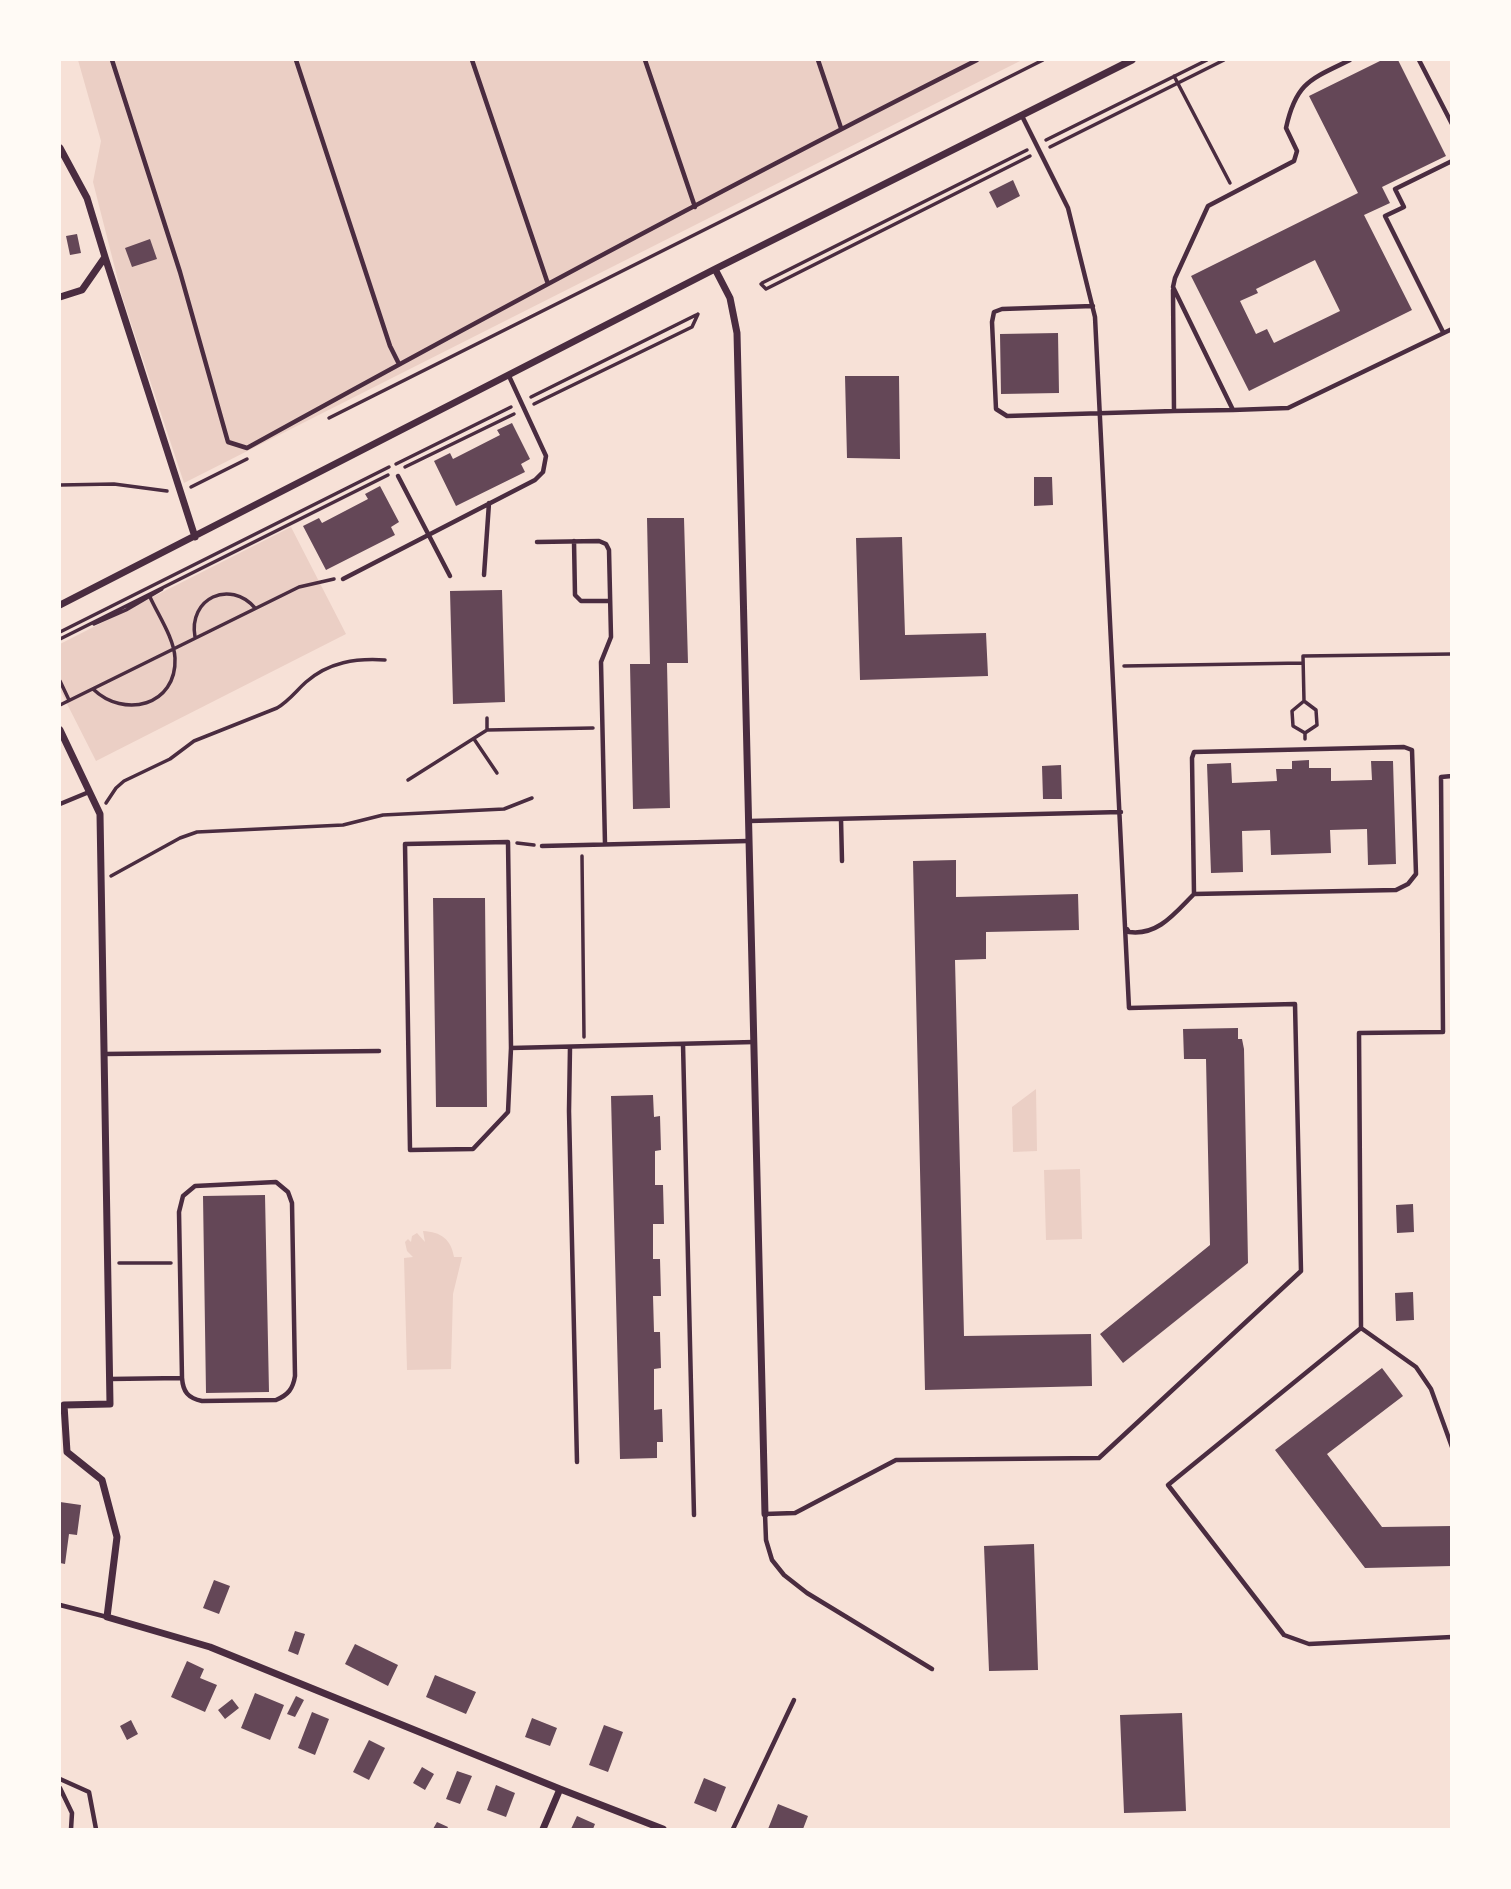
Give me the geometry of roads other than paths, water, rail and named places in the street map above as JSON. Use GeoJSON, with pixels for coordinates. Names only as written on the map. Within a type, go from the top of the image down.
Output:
{"type":"FeatureCollection","features":[{"type":"Feature","properties":{"kind":"street"},"geometry":{"type":"LineString","coordinates":[[60,605],[715,269],[1132,60]]}},
{"type":"Feature","properties":{"kind":"street"},"geometry":{"type":"LineString","coordinates":[[60,148],[88,198],[195,537]]}},
{"type":"Feature","properties":{"kind":"street"},"geometry":{"type":"LineString","coordinates":[[60,297],[82,290],[105,257]]}},
{"type":"Feature","properties":{"kind":"street"},"geometry":{"type":"LineString","coordinates":[[715,269],[730,298],[737,332],[765,1514]]}},
{"type":"Feature","properties":{"kind":"street"},"geometry":{"type":"LineString","coordinates":[[60,730],[100,814],[110,1404],[62,1405],[67,1452],[102,1480],[117,1537],[107,1617],[210,1647],[663,1829]]}},
{"type":"Feature","properties":{"kind":"street"},"geometry":{"type":"LineString","coordinates":[[543,1829],[560,1789]]}},
{"type":"Feature","properties":{"kind":"lane"},"geometry":{"type":"LineString","coordinates":[[112,60],[180,272],[228,442],[247,448],[841,128],[977,60]]}},
{"type":"Feature","properties":{"kind":"lane"},"geometry":{"type":"LineString","coordinates":[[296,60],[386,333],[399,364]]}},
{"type":"Feature","properties":{"kind":"lane"},"geometry":{"type":"LineString","coordinates":[[472,60],[548,284]]}},
{"type":"Feature","properties":{"kind":"lane"},"geometry":{"type":"LineString","coordinates":[[645,60],[695,207]]}},
{"type":"Feature","properties":{"kind":"lane"},"geometry":{"type":"LineString","coordinates":[[818,60],[841,128]]}},
{"type":"Feature","properties":{"kind":"lane"},"geometry":{"type":"LineString","coordinates":[[1174,411],[1173,287],[1206,208],[1294,161],[1297,151],[1286,128],[1294,103],[1311,79],[1350,60]]}},
{"type":"Feature","properties":{"kind":"lane"},"geometry":{"type":"LineString","coordinates":[[1419,60],[1451,124]]}},
{"type":"Feature","properties":{"kind":"lane"},"geometry":{"type":"LineString","coordinates":[[932,1669],[783,1576],[772,1560],[766,1540],[765,1514],[795,1513],[896,1460],[1099,1458],[1301,1271],[1295,1004],[1129,1008],[1101,413],[1093,306],[1068,208],[1021,115]]}},
{"type":"Feature","properties":{"kind":"lane"},"geometry":{"type":"LineString","coordinates":[[1443,332],[1385,216],[1404,207],[1395,189],[1451,161]]}},
{"type":"Feature","properties":{"kind":"lane"},"geometry":{"type":"LineString","coordinates":[[1173,287],[1233,410]]}},
{"type":"Feature","properties":{"kind":"lane"},"geometry":{"type":"LineString","coordinates":[[1093,306],[1002,309],[995,312],[992,322],[996,409],[1007,416],[1288,408],[1451,329]]}},
{"type":"Feature","properties":{"kind":"lane"},"geometry":{"type":"LineString","coordinates":[[343,579],[534,480],[543,472],[546,456],[542,443],[509,376]]}},
{"type":"Feature","properties":{"kind":"lane"},"geometry":{"type":"LineString","coordinates":[[398,476],[450,576]]}},
{"type":"Feature","properties":{"kind":"lane"},"geometry":{"type":"LineString","coordinates":[[485,575],[488,503]]}},
{"type":"Feature","properties":{"kind":"lane"},"geometry":{"type":"LineString","coordinates":[[574,541],[575,595],[586,601],[610,601]]}},
{"type":"Feature","properties":{"kind":"lane"},"geometry":{"type":"LineString","coordinates":[[537,542],[599,541],[608,547],[611,637],[601,659],[605,844]]}},
{"type":"Feature","properties":{"kind":"lane"},"geometry":{"type":"LineString","coordinates":[[1127,927],[1132,932],[1145,932],[1158,927],[1194,894],[1396,890],[1413,880],[1416,874],[1412,750],[1404,747],[1198,751],[1192,755],[1194,894]]}},
{"type":"Feature","properties":{"kind":"lane"},"geometry":{"type":"LineString","coordinates":[[1361,1328],[1359,1033],[1443,1032],[1441,776],[1451,776]]}},
{"type":"Feature","properties":{"kind":"lane"},"geometry":{"type":"LineString","coordinates":[[60,804],[89,792]]}},
{"type":"Feature","properties":{"kind":"lane"},"geometry":{"type":"LineString","coordinates":[[749,821],[1121,813]]}},
{"type":"Feature","properties":{"kind":"lane"},"geometry":{"type":"LineString","coordinates":[[841,819],[842,861]]}},
{"type":"Feature","properties":{"kind":"lane"},"geometry":{"type":"LineString","coordinates":[[542,846],[749,841]]}},
{"type":"Feature","properties":{"kind":"lane"},"geometry":{"type":"LineString","coordinates":[[508,842],[511,1048],[508,1112],[473,1149],[410,1150],[405,844],[508,842]]}},
{"type":"Feature","properties":{"kind":"lane"},"geometry":{"type":"LineString","coordinates":[[1443,952],[1451,952]]}},
{"type":"Feature","properties":{"kind":"lane"},"geometry":{"type":"LineString","coordinates":[[511,1048],[754,1042]]}},
{"type":"Feature","properties":{"kind":"lane"},"geometry":{"type":"LineString","coordinates":[[683,1044],[694,1516]]}},
{"type":"Feature","properties":{"kind":"lane"},"geometry":{"type":"LineString","coordinates":[[570,1047],[577,1462]]}},
{"type":"Feature","properties":{"kind":"lane"},"geometry":{"type":"LineString","coordinates":[[104,1055],[379,1051]]}},
{"type":"Feature","properties":{"kind":"lane"},"geometry":{"type":"LineString","coordinates":[[276,1182],[288,1192],[292,1203],[295,1376],[290,1391],[276,1400],[202,1401],[186,1395],[182,1378],[180,1204],[188,1190],[195,1186],[276,1182]]}},
{"type":"Feature","properties":{"kind":"lane"},"geometry":{"type":"LineString","coordinates":[[1361,1328],[1416,1367],[1431,1389],[1451,1447]]}},
{"type":"Feature","properties":{"kind":"lane"},"geometry":{"type":"LineString","coordinates":[[1361,1328],[1168,1485],[1284,1635],[1309,1644],[1451,1637]]}},
{"type":"Feature","properties":{"kind":"lane"},"geometry":{"type":"LineString","coordinates":[[110,1379],[182,1378]]}},
{"type":"Feature","properties":{"kind":"lane"},"geometry":{"type":"LineString","coordinates":[[60,1605],[107,1617]]}},
{"type":"Feature","properties":{"kind":"lane"},"geometry":{"type":"LineString","coordinates":[[733,1829],[794,1700]]}},
{"type":"Feature","properties":{"kind":"lane"},"geometry":{"type":"LineString","coordinates":[[60,1779],[89,1792],[96,1829]]}},
{"type":"Feature","properties":{"kind":"lane"},"geometry":{"type":"LineString","coordinates":[[60,1788],[72,1813],[71,1829]]}}]}
